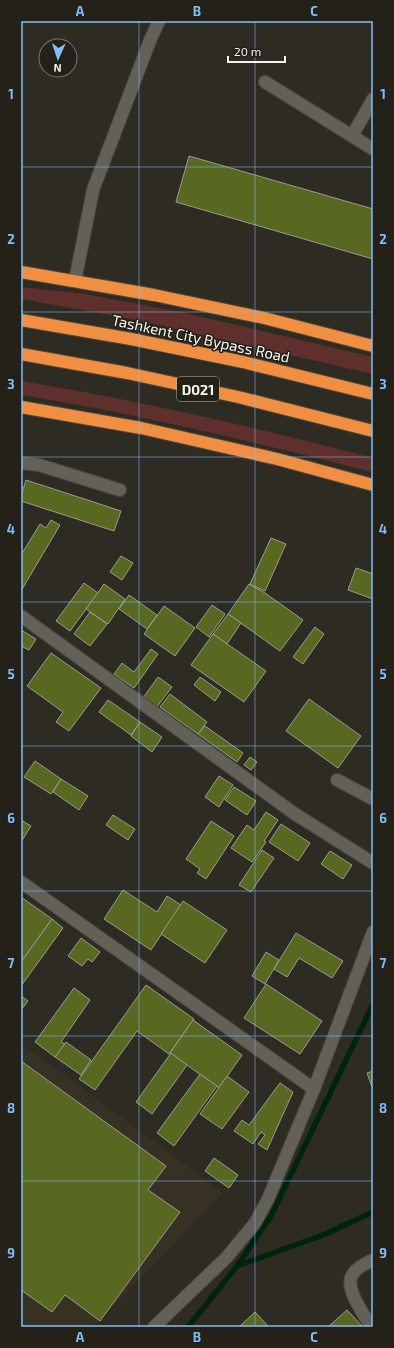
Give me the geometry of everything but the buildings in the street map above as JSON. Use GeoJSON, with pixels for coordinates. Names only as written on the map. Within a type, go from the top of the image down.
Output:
{"type":"FeatureCollection","features":[{"type":"Feature","properties":{"kind":"highway"},"geometry":{"type":"LineString","coordinates":[[21,272],[154,295],[264,318],[373,346]]}},
{"type":"Feature","properties":{"kind":"highway","name":"Tashkent City Bypass Road"},"geometry":{"type":"LineString","coordinates":[[21,320],[131,339],[243,362],[373,394]]}},
{"type":"Feature","properties":{"kind":"highway","name":"D021"},"geometry":{"type":"LineString","coordinates":[[21,354],[157,380],[373,431]]}},
{"type":"Feature","properties":{"kind":"highway"},"geometry":{"type":"LineString","coordinates":[[21,407],[141,428],[277,459],[373,485]]}},
{"type":"Feature","properties":{"kind":"street"},"geometry":{"type":"LineString","coordinates":[[75,281],[93,190],[151,38],[159,21]]}},
{"type":"Feature","properties":{"kind":"street"},"geometry":{"type":"LineString","coordinates":[[264,82],[373,148]]}},
{"type":"Feature","properties":{"kind":"street"},"geometry":{"type":"LineString","coordinates":[[352,136],[373,99]]}},
{"type":"Feature","properties":{"kind":"street"},"geometry":{"type":"LineString","coordinates":[[21,463],[39,465],[120,490]]}},
{"type":"Feature","properties":{"kind":"street"},"geometry":{"type":"LineString","coordinates":[[21,616],[295,814],[373,863]]}},
{"type":"Feature","properties":{"kind":"street"},"geometry":{"type":"LineString","coordinates":[[337,780],[373,799]]}},
{"type":"Feature","properties":{"kind":"street"},"geometry":{"type":"LineString","coordinates":[[21,882],[314,1089]]}},
{"type":"Feature","properties":{"kind":"street"},"geometry":{"type":"LineString","coordinates":[[154,1327],[227,1257],[255,1223],[268,1199],[314,1089],[373,932]]}},
{"type":"Feature","properties":{"kind":"street"},"geometry":{"type":"LineString","coordinates":[[370,1327],[351,1291],[349,1282],[353,1273],[373,1260]]}},
{"type":"Feature","properties":{"kind":"shaded area"},"geometry":{"type":"Polygon","coordinates":[[[21,287],[85,294],[181,312],[373,357],[373,374],[142,321],[21,299],[21,287]]]}},
{"type":"Feature","properties":{"kind":"shaded area"},"geometry":{"type":"Polygon","coordinates":[[[21,381],[198,415],[373,458],[373,472],[154,420],[21,395],[21,381]]]}},
{"type":"Feature","properties":{"kind":"shaded area"},"geometry":{"type":"Polygon","coordinates":[[[21,1043],[223,1193],[93,1327],[21,1327],[21,1043]]]}},
{"type":"Feature","properties":{"kind":"waterway"},"geometry":{"type":"LineString","coordinates":[[188,1327],[237,1266],[271,1216],[373,1004]]}},
{"type":"Feature","properties":{"kind":"waterway"},"geometry":{"type":"LineString","coordinates":[[237,1266],[323,1235],[373,1212]]}}]}
